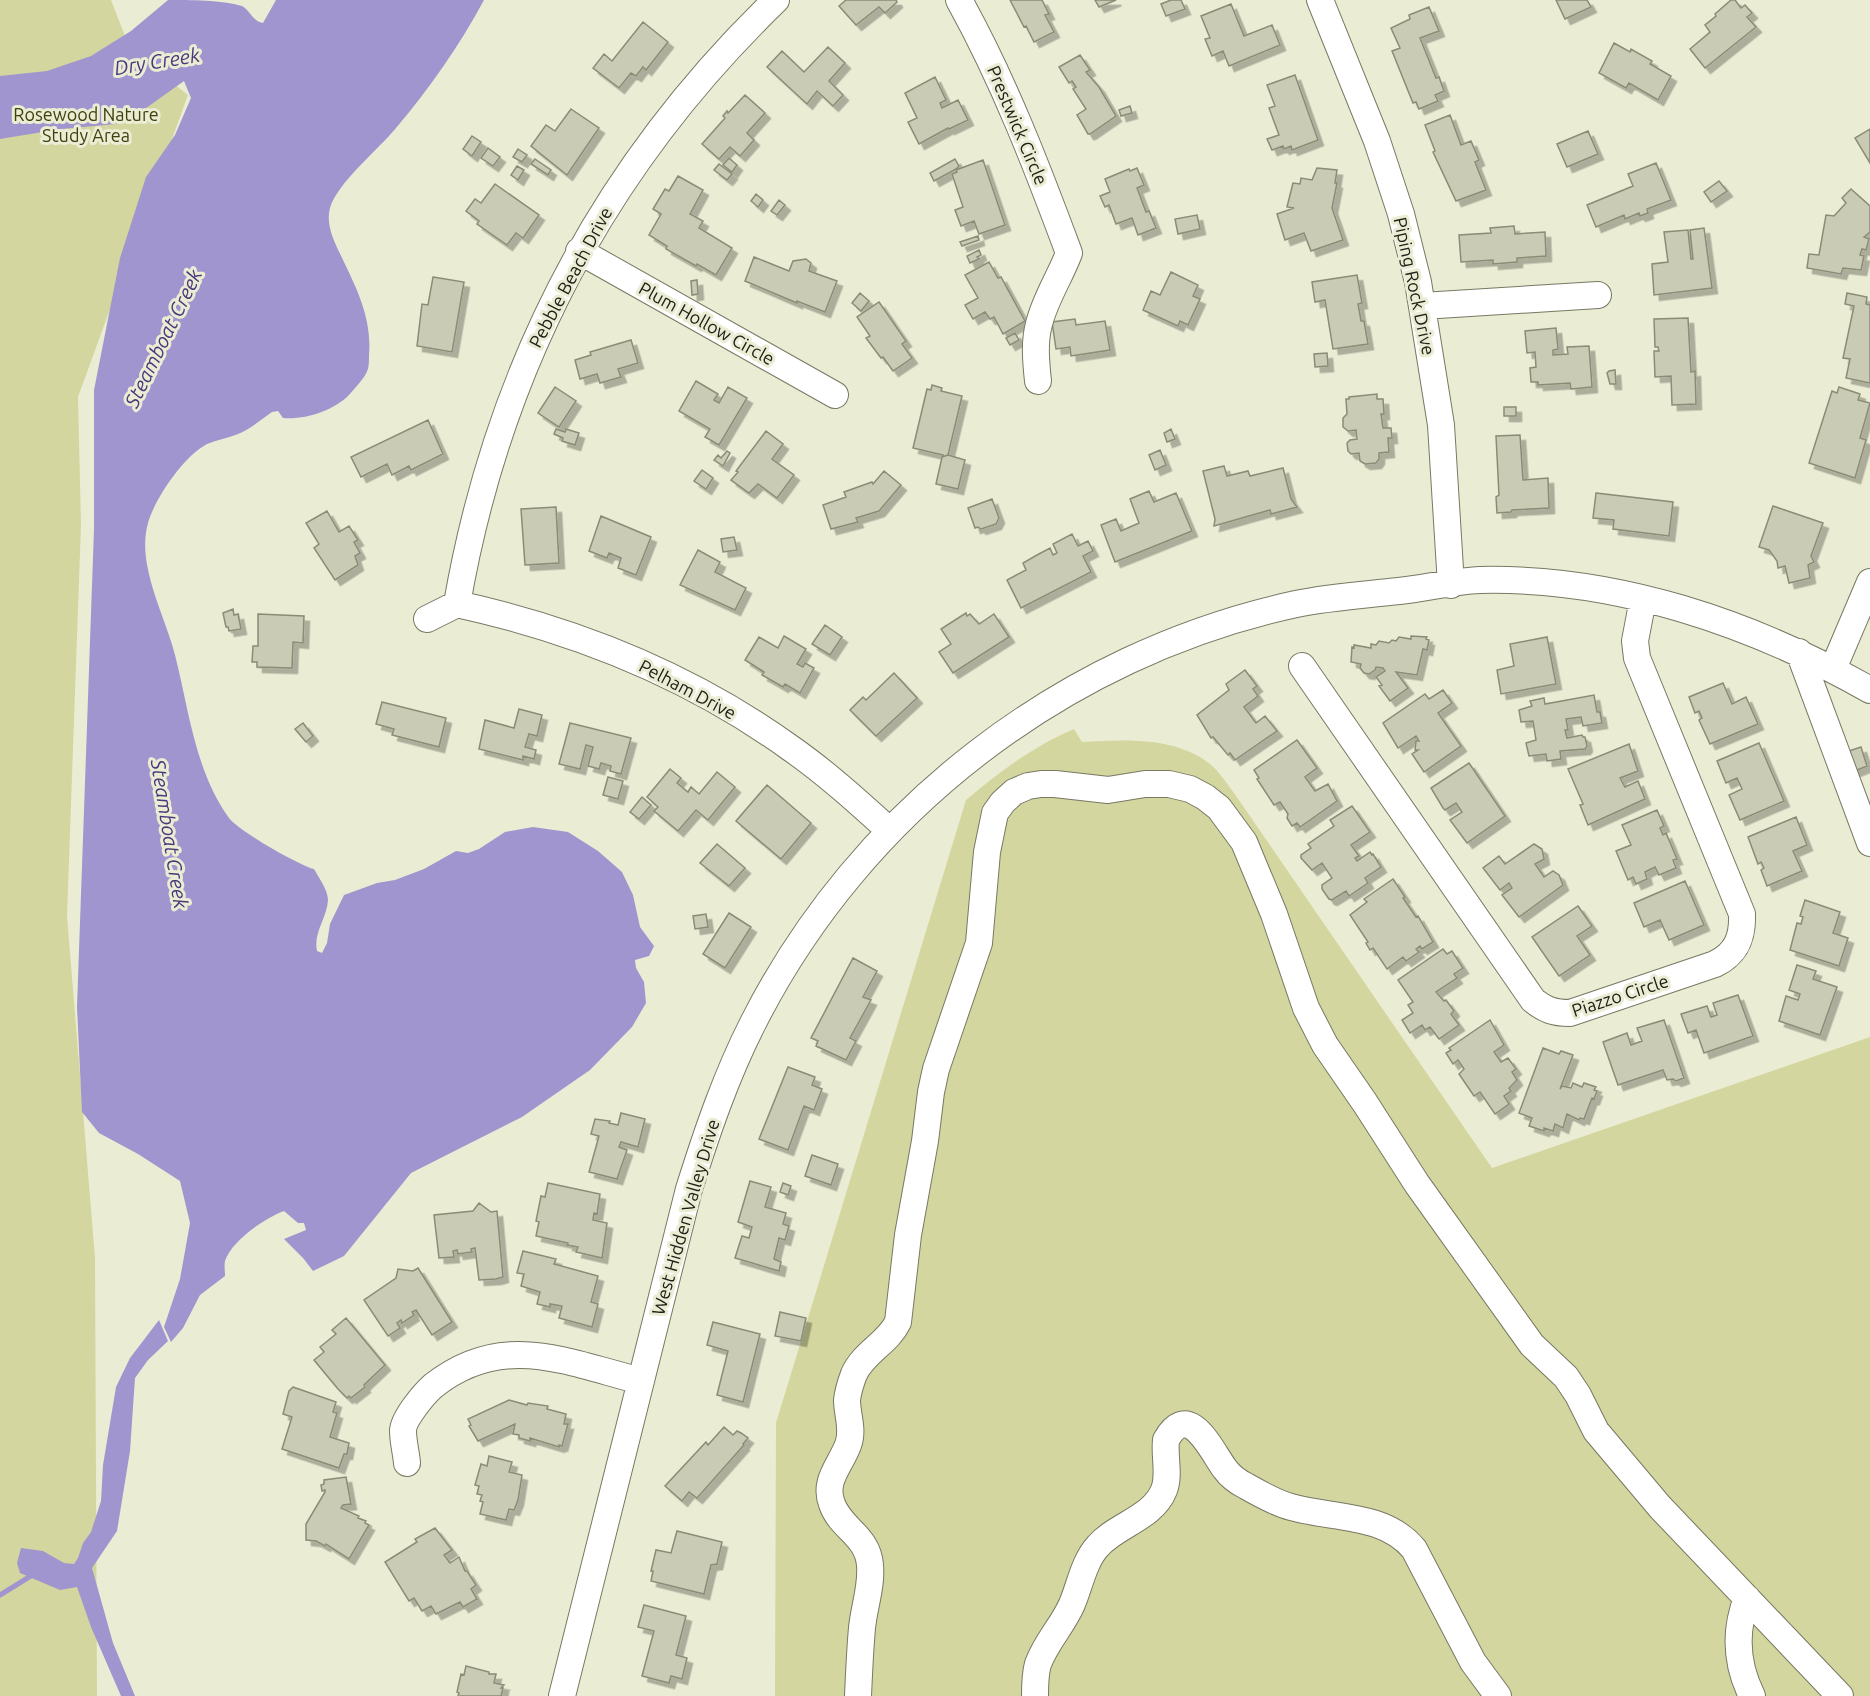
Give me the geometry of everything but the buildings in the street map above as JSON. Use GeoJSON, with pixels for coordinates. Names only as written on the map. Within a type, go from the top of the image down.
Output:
{"type":"FeatureCollection","features":[{"type":"Feature","properties":{"kind":"street","name":"Pebble Beach Drive"},"geometry":{"type":"LineString","coordinates":[[457,604],[476,509],[494,446],[518,380],[542,325],[579,251],[653,137],[695,84],[776,0]]}},
{"type":"Feature","properties":{"kind":"street","name":"Prestwick Circle"},"geometry":{"type":"LineString","coordinates":[[960,0],[1007,96],[1039,171],[1069,253],[1059,279],[1044,306],[1038,326],[1035,350],[1038,381]]}},
{"type":"Feature","properties":{"kind":"street","name":"Piping Rock Drive"},"geometry":{"type":"LineString","coordinates":[[1320,0],[1380,151],[1401,213],[1418,282],[1441,425],[1451,585]]}},
{"type":"Feature","properties":{"kind":"street","name":"Plum Hollow Circle"},"geometry":{"type":"LineString","coordinates":[[579,251],[835,395]]}},
{"type":"Feature","properties":{"kind":"street"},"geometry":{"type":"LineString","coordinates":[[1422,306],[1598,295]]}},
{"type":"Feature","properties":{"kind":"street","name":"West Hidden Valley Drive"},"geometry":{"type":"LineString","coordinates":[[562,1696],[689,1189],[707,1130],[728,1076],[754,1020],[787,963],[815,921],[849,876],[890,831],[958,767],[1057,697],[1177,641],[1295,604],[1478,580],[1533,582],[1587,588],[1692,611],[1799,652],[1870,690]]}},
{"type":"Feature","properties":{"kind":"street"},"geometry":{"type":"LineString","coordinates":[[1833,669],[1870,582]]}},
{"type":"Feature","properties":{"kind":"street","name":"Piazzo Circle"},"geometry":{"type":"LineString","coordinates":[[1302,666],[1533,1000],[1550,1011],[1570,1013],[1722,961],[1732,952],[1743,929],[1742,914],[1636,658],[1635,641],[1643,599]]}},
{"type":"Feature","properties":{"kind":"street"},"geometry":{"type":"LineString","coordinates":[[427,619],[457,604]]}},
{"type":"Feature","properties":{"kind":"street","name":"Pelham Drive"},"geometry":{"type":"LineString","coordinates":[[457,604],[555,629],[619,653],[679,681],[788,746],[840,786],[890,831]]}},
{"type":"Feature","properties":{"kind":"street"},"geometry":{"type":"LineString","coordinates":[[1799,652],[1870,843]]}},
{"type":"Feature","properties":{"kind":"street"},"geometry":{"type":"LineString","coordinates":[[858,1696],[862,1628],[871,1577],[870,1563],[862,1542],[832,1506],[829,1493],[830,1482],[848,1446],[850,1437],[847,1401],[855,1373],[869,1352],[894,1331],[898,1322],[908,1235],[931,1092],[936,1069],[979,943],[987,852],[995,813],[1014,792],[1028,786],[1055,784],[1108,790],[1168,783],[1190,789],[1205,797],[1219,808],[1244,842],[1274,914],[1306,1008],[1317,1032],[1417,1184],[1532,1345],[1573,1386],[1589,1420],[1602,1440],[1683,1532],[1840,1696]]}},
{"type":"Feature","properties":{"kind":"street"},"geometry":{"type":"LineString","coordinates":[[407,1462],[403,1428],[415,1407],[429,1390],[448,1375],[489,1357],[513,1353],[538,1355],[641,1381]]}},
{"type":"Feature","properties":{"kind":"street"},"geometry":{"type":"LineString","coordinates":[[1035,1696],[1037,1667],[1072,1604],[1093,1552],[1110,1535],[1135,1520],[1164,1492],[1167,1480],[1166,1440],[1175,1428],[1183,1426],[1198,1430],[1206,1438],[1229,1474],[1254,1491],[1294,1508],[1370,1522],[1399,1534],[1414,1549],[1473,1662],[1498,1696]]}},
{"type":"Feature","properties":{"kind":"street"},"geometry":{"type":"LineString","coordinates":[[1747,1599],[1743,1609],[1738,1654],[1742,1674],[1752,1696]]}},
{"type":"Feature","properties":{"kind":"green space","name":"Rosewood Nature Study Area"},"geometry":{"type":"Polygon","coordinates":[[[0,0],[111,0],[130,49],[188,95],[78,397],[81,525],[67,916],[95,1258],[97,1696],[0,1696],[0,0]]]}},
{"type":"Feature","properties":{"kind":"green space"},"geometry":{"type":"Polygon","coordinates":[[[1074,729],[1082,742],[1148,742],[1181,748],[1196,755],[1217,770],[1492,1168],[1870,1037],[1870,1696],[775,1696],[776,1423],[966,800],[1017,760],[1074,729]]]}},
{"type":"Feature","properties":{"kind":"water"},"geometry":{"type":"Polygon","coordinates":[[[168,0],[234,4],[242,6],[256,20],[263,23],[276,0],[484,0],[465,34],[432,82],[396,128],[349,177],[334,198],[330,208],[329,222],[332,235],[359,294],[366,318],[369,360],[365,376],[349,395],[327,410],[300,418],[283,418],[278,411],[272,412],[242,432],[207,444],[198,450],[180,468],[164,490],[148,523],[145,539],[146,556],[153,590],[175,655],[201,760],[217,800],[229,818],[244,831],[282,854],[314,869],[328,896],[316,944],[317,951],[322,953],[327,943],[330,924],[344,895],[424,869],[456,851],[468,853],[479,849],[505,832],[533,827],[568,832],[598,851],[622,872],[633,895],[640,927],[654,946],[649,956],[635,960],[636,968],[644,982],[646,1003],[632,1027],[590,1070],[522,1117],[411,1173],[344,1256],[313,1271],[284,1239],[306,1230],[304,1223],[298,1223],[284,1211],[268,1219],[241,1238],[228,1253],[225,1261],[225,1276],[200,1295],[183,1328],[171,1342],[164,1327],[180,1279],[190,1223],[180,1181],[138,1154],[99,1133],[82,1112],[77,1007],[94,529],[94,390],[120,258],[146,177],[175,135],[191,98],[184,81],[142,111],[116,124],[61,129],[0,139],[0,76],[47,71],[91,56],[131,31],[168,0]]]}},
{"type":"Feature","properties":{"kind":"water"},"geometry":{"type":"Polygon","coordinates":[[[159,1320],[168,1341],[148,1360],[135,1378],[130,1451],[117,1531],[92,1568],[113,1643],[135,1696],[121,1696],[91,1627],[77,1587],[60,1590],[20,1573],[17,1563],[21,1548],[43,1551],[64,1563],[74,1564],[78,1558],[83,1543],[91,1532],[101,1501],[103,1465],[116,1387],[130,1358],[159,1320]]]}},
{"type":"Feature","properties":{"kind":"waterway"},"geometry":{"type":"LineString","coordinates":[[0,1595],[34,1574]]}},
{"type":"Feature","properties":{"kind":"water label","name":"Dry Creek"},"geometry":{"type":"Point","coordinates":[157,61]}},
{"type":"Feature","properties":{"kind":"water label","name":"Steamboat Creek"},"geometry":{"type":"Point","coordinates":[163,338]}},
{"type":"Feature","properties":{"kind":"water label","name":"Steamboat Creek"},"geometry":{"type":"Point","coordinates":[170,834]}}]}
